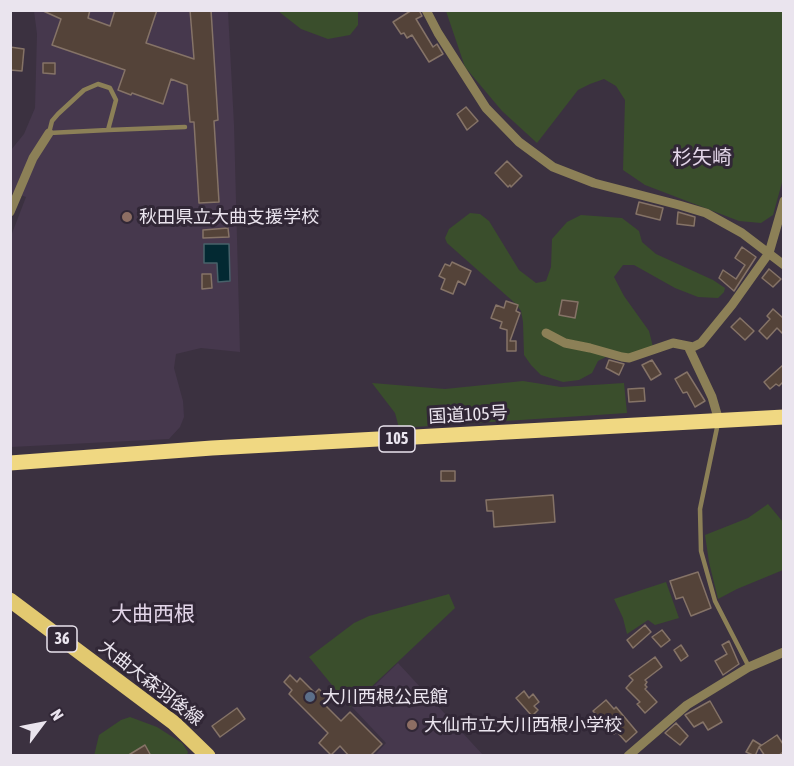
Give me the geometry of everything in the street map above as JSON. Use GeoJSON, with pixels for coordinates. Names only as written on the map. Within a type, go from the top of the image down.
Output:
{"type":"FeatureCollection","features":[{"type":"Feature","properties":{"kind":"highway","name":"国道105号"},"geometry":{"type":"LineString","coordinates":[[10,463],[212,448],[783,417]]}},
{"type":"Feature","properties":{"kind":"main road","name":"大曲大森羽後線"},"geometry":{"type":"LineString","coordinates":[[10,600],[174,723],[208,756]]}},
{"type":"Feature","properties":{"kind":"street"},"geometry":{"type":"LineString","coordinates":[[426,10],[486,108],[519,142],[553,167],[594,183],[706,213],[742,233],[783,265]]}},
{"type":"Feature","properties":{"kind":"street"},"geometry":{"type":"LineString","coordinates":[[10,212],[33,158],[49,133]]}},
{"type":"Feature","properties":{"kind":"street"},"geometry":{"type":"LineString","coordinates":[[546,333],[565,343],[628,358],[673,343],[693,347],[702,343],[769,253],[783,201]]}},
{"type":"Feature","properties":{"kind":"street"},"geometry":{"type":"LineString","coordinates":[[688,346],[712,397],[719,421]]}},
{"type":"Feature","properties":{"kind":"street"},"geometry":{"type":"LineString","coordinates":[[628,756],[639,744],[687,705],[749,667],[783,652]]}},
{"type":"Feature","properties":{"kind":"lane"},"geometry":{"type":"LineString","coordinates":[[108,130],[116,100],[110,88],[105,84],[98,84],[84,90],[58,114],[52,122],[49,133],[185,127]]}},
{"type":"Feature","properties":{"kind":"lane"},"geometry":{"type":"LineString","coordinates":[[719,421],[700,509],[701,552],[715,601],[749,667]]}},
{"type":"Feature","properties":{"kind":"shaded area","name":"秋田県立大曲支援学校"},"geometry":{"type":"Polygon","coordinates":[[[34,11],[228,11],[234,125],[240,352],[201,348],[176,354],[174,368],[183,401],[184,417],[180,427],[169,439],[11,447],[11,236],[26,197],[11,192],[11,150],[24,134],[35,108],[37,34],[34,11]]]}},
{"type":"Feature","properties":{"kind":"shaded area","name":"大仙市立大川西根小学校"},"geometry":{"type":"Polygon","coordinates":[[[398,663],[483,755],[375,755],[386,743],[352,707],[398,663]]]}},
{"type":"Feature","properties":{"kind":"green space"},"geometry":{"type":"Polygon","coordinates":[[[278,11],[358,11],[358,25],[350,35],[328,39],[301,29],[278,11]]]}},
{"type":"Feature","properties":{"kind":"green space"},"geometry":{"type":"Polygon","coordinates":[[[446,11],[783,11],[783,179],[773,215],[761,223],[739,221],[645,185],[623,170],[625,100],[616,86],[604,79],[578,90],[537,143],[502,111],[465,67],[446,11]]]}},
{"type":"Feature","properties":{"kind":"green space"},"geometry":{"type":"Polygon","coordinates":[[[470,213],[480,214],[489,221],[519,270],[536,283],[546,281],[551,267],[552,239],[567,222],[581,215],[622,218],[639,231],[642,242],[656,254],[713,280],[725,288],[724,292],[718,298],[698,297],[675,288],[634,265],[623,265],[614,277],[624,296],[649,331],[653,347],[650,352],[606,357],[598,361],[592,373],[579,380],[563,382],[541,375],[524,355],[523,322],[521,311],[516,304],[447,243],[445,238],[449,229],[470,213]]]}},
{"type":"Feature","properties":{"kind":"green space"},"geometry":{"type":"Polygon","coordinates":[[[523,381],[561,387],[624,383],[627,413],[399,428],[395,413],[372,383],[445,389],[523,381]]]}},
{"type":"Feature","properties":{"kind":"green space"},"geometry":{"type":"Polygon","coordinates":[[[768,504],[783,522],[783,570],[718,599],[705,535],[748,518],[768,504]]]}},
{"type":"Feature","properties":{"kind":"green space"},"geometry":{"type":"Polygon","coordinates":[[[666,582],[679,618],[655,625],[648,620],[627,634],[623,618],[614,599],[666,582]]]}},
{"type":"Feature","properties":{"kind":"green space"},"geometry":{"type":"Polygon","coordinates":[[[449,594],[455,608],[350,707],[309,657],[354,623],[369,616],[449,594]]]}},
{"type":"Feature","properties":{"kind":"green space"},"geometry":{"type":"Polygon","coordinates":[[[130,717],[157,727],[182,743],[188,752],[187,755],[94,756],[99,735],[121,720],[130,717]]]}},
{"type":"Feature","properties":{"kind":"water"},"geometry":{"type":"Polygon","coordinates":[[[204,244],[229,244],[230,281],[218,282],[217,263],[204,263],[204,244]]]}},
{"type":"Feature","properties":{"kind":"building"},"geometry":{"type":"Polygon","coordinates":[[[41,10],[90,10],[88,18],[110,26],[115,10],[157,10],[146,43],[194,59],[190,10],[211,10],[218,120],[214,121],[219,202],[199,203],[194,122],[190,122],[187,85],[171,79],[163,104],[118,90],[125,70],[52,45],[61,19],[41,10]]]}},
{"type":"Feature","properties":{"kind":"building"},"geometry":{"type":"Polygon","coordinates":[[[412,10],[419,10],[422,16],[416,19],[433,47],[437,44],[443,54],[429,62],[412,35],[407,38],[404,33],[401,34],[393,22],[412,10]]]}},
{"type":"Feature","properties":{"kind":"building"},"geometry":{"type":"Polygon","coordinates":[[[10,47],[24,49],[22,71],[10,70],[10,47]]]}},
{"type":"Feature","properties":{"kind":"building"},"geometry":{"type":"Polygon","coordinates":[[[43,63],[55,63],[55,74],[43,73],[43,63]]]}},
{"type":"Feature","properties":{"kind":"building"},"geometry":{"type":"Polygon","coordinates":[[[466,107],[478,121],[467,130],[457,114],[466,107]]]}},
{"type":"Feature","properties":{"kind":"building"},"geometry":{"type":"Polygon","coordinates":[[[507,161],[522,176],[511,187],[510,185],[508,187],[495,173],[507,161]]]}},
{"type":"Feature","properties":{"kind":"building"},"geometry":{"type":"Polygon","coordinates":[[[639,202],[663,208],[660,220],[636,214],[639,202]]]}},
{"type":"Feature","properties":{"kind":"building"},"geometry":{"type":"Polygon","coordinates":[[[678,212],[695,217],[694,226],[677,224],[678,212]]]}},
{"type":"Feature","properties":{"kind":"building"},"geometry":{"type":"Polygon","coordinates":[[[228,228],[229,237],[203,238],[203,230],[228,228]]]}},
{"type":"Feature","properties":{"kind":"building"},"geometry":{"type":"Polygon","coordinates":[[[742,247],[756,257],[734,291],[719,278],[723,270],[736,279],[745,265],[735,258],[742,247]]]}},
{"type":"Feature","properties":{"kind":"building"},"geometry":{"type":"Polygon","coordinates":[[[452,262],[471,271],[465,285],[458,281],[453,294],[441,289],[445,279],[439,276],[445,264],[450,266],[452,262]]]}},
{"type":"Feature","properties":{"kind":"building"},"geometry":{"type":"Polygon","coordinates":[[[769,269],[781,279],[773,287],[762,278],[769,269]]]}},
{"type":"Feature","properties":{"kind":"building"},"geometry":{"type":"Polygon","coordinates":[[[202,274],[211,274],[212,288],[202,289],[202,274]]]}},
{"type":"Feature","properties":{"kind":"building"},"geometry":{"type":"Polygon","coordinates":[[[562,300],[578,302],[575,318],[559,315],[562,300]]]}},
{"type":"Feature","properties":{"kind":"building"},"geometry":{"type":"Polygon","coordinates":[[[506,301],[518,305],[516,311],[520,313],[510,341],[516,341],[516,351],[507,351],[507,330],[500,328],[502,322],[491,318],[496,305],[504,308],[506,301]]]}},
{"type":"Feature","properties":{"kind":"building"},"geometry":{"type":"Polygon","coordinates":[[[773,309],[783,318],[783,334],[777,328],[767,339],[759,331],[770,319],[767,316],[773,309]]]}},
{"type":"Feature","properties":{"kind":"building"},"geometry":{"type":"Polygon","coordinates":[[[740,318],[754,331],[745,340],[731,327],[740,318]]]}},
{"type":"Feature","properties":{"kind":"building"},"geometry":{"type":"Polygon","coordinates":[[[609,360],[624,364],[619,375],[606,368],[609,360]]]}},
{"type":"Feature","properties":{"kind":"building"},"geometry":{"type":"Polygon","coordinates":[[[652,360],[661,374],[651,380],[642,365],[652,360]]]}},
{"type":"Feature","properties":{"kind":"building"},"geometry":{"type":"Polygon","coordinates":[[[783,365],[783,382],[770,389],[764,382],[783,365]]]}},
{"type":"Feature","properties":{"kind":"building"},"geometry":{"type":"Polygon","coordinates":[[[687,372],[705,401],[695,407],[687,392],[683,393],[675,379],[687,372]]]}},
{"type":"Feature","properties":{"kind":"building"},"geometry":{"type":"Polygon","coordinates":[[[644,388],[645,401],[629,402],[628,389],[644,388]]]}},
{"type":"Feature","properties":{"kind":"building"},"geometry":{"type":"Polygon","coordinates":[[[441,471],[455,471],[455,481],[441,481],[441,471]]]}},
{"type":"Feature","properties":{"kind":"building"},"geometry":{"type":"Polygon","coordinates":[[[553,495],[555,522],[494,527],[493,511],[487,511],[486,500],[553,495]]]}},
{"type":"Feature","properties":{"kind":"building"},"geometry":{"type":"Polygon","coordinates":[[[698,572],[711,608],[691,616],[683,597],[676,599],[670,581],[698,572]]]}},
{"type":"Feature","properties":{"kind":"building"},"geometry":{"type":"Polygon","coordinates":[[[645,625],[651,632],[633,648],[627,640],[645,625]]]}},
{"type":"Feature","properties":{"kind":"building"},"geometry":{"type":"Polygon","coordinates":[[[662,630],[670,640],[661,647],[652,637],[662,630]]]}},
{"type":"Feature","properties":{"kind":"building"},"geometry":{"type":"Polygon","coordinates":[[[729,641],[739,664],[723,675],[715,661],[727,654],[722,645],[729,641]]]}},
{"type":"Feature","properties":{"kind":"building"},"geometry":{"type":"Polygon","coordinates":[[[681,645],[688,656],[681,661],[674,650],[681,645]]]}},
{"type":"Feature","properties":{"kind":"building"},"geometry":{"type":"Polygon","coordinates":[[[655,657],[662,667],[645,680],[647,687],[645,689],[657,702],[645,713],[637,704],[640,702],[626,688],[633,680],[629,676],[655,657]]]}},
{"type":"Feature","properties":{"kind":"building"},"geometry":{"type":"Polygon","coordinates":[[[290,675],[297,682],[300,678],[315,693],[319,689],[330,700],[325,705],[341,721],[350,712],[382,744],[370,756],[349,756],[340,746],[331,755],[319,743],[328,733],[289,694],[292,690],[284,682],[290,675]]]}},
{"type":"Feature","properties":{"kind":"building"},"geometry":{"type":"Polygon","coordinates":[[[524,691],[529,698],[533,694],[539,702],[534,706],[538,710],[532,716],[516,698],[524,691]]]}},
{"type":"Feature","properties":{"kind":"building"},"geometry":{"type":"Polygon","coordinates":[[[606,700],[614,709],[616,707],[637,732],[626,742],[617,732],[614,734],[593,711],[606,700]]]}},
{"type":"Feature","properties":{"kind":"building"},"geometry":{"type":"Polygon","coordinates":[[[710,701],[722,722],[708,730],[703,722],[694,727],[685,715],[710,701]]]}},
{"type":"Feature","properties":{"kind":"building"},"geometry":{"type":"Polygon","coordinates":[[[237,708],[245,719],[220,737],[212,726],[237,708]]]}},
{"type":"Feature","properties":{"kind":"building"},"geometry":{"type":"Polygon","coordinates":[[[676,723],[688,736],[680,745],[665,733],[676,723]]]}},
{"type":"Feature","properties":{"kind":"building"},"geometry":{"type":"Polygon","coordinates":[[[777,735],[783,744],[783,752],[778,756],[765,756],[759,747],[777,735]]]}},
{"type":"Feature","properties":{"kind":"building"},"geometry":{"type":"Polygon","coordinates":[[[753,740],[761,745],[755,756],[746,752],[753,740]]]}},
{"type":"Feature","properties":{"kind":"building"},"geometry":{"type":"Polygon","coordinates":[[[145,745],[151,756],[127,756],[145,745]]]}},
{"type":"Feature","properties":{"kind":"place","name":"秋田県立大曲支援学校"},"geometry":{"type":"Point","coordinates":[127,217]}},
{"type":"Feature","properties":{"kind":"place","name":"大川西根公民館"},"geometry":{"type":"Point","coordinates":[310,697]}},
{"type":"Feature","properties":{"kind":"place","name":"大仙市立大川西根小学校"},"geometry":{"type":"Point","coordinates":[412,725]}},
{"type":"Feature","properties":{"kind":"district","name":"杉矢崎"},"geometry":{"type":"Point","coordinates":[702,158]}},
{"type":"Feature","properties":{"kind":"district","name":"大曲西根"},"geometry":{"type":"Point","coordinates":[153,614]}}]}
